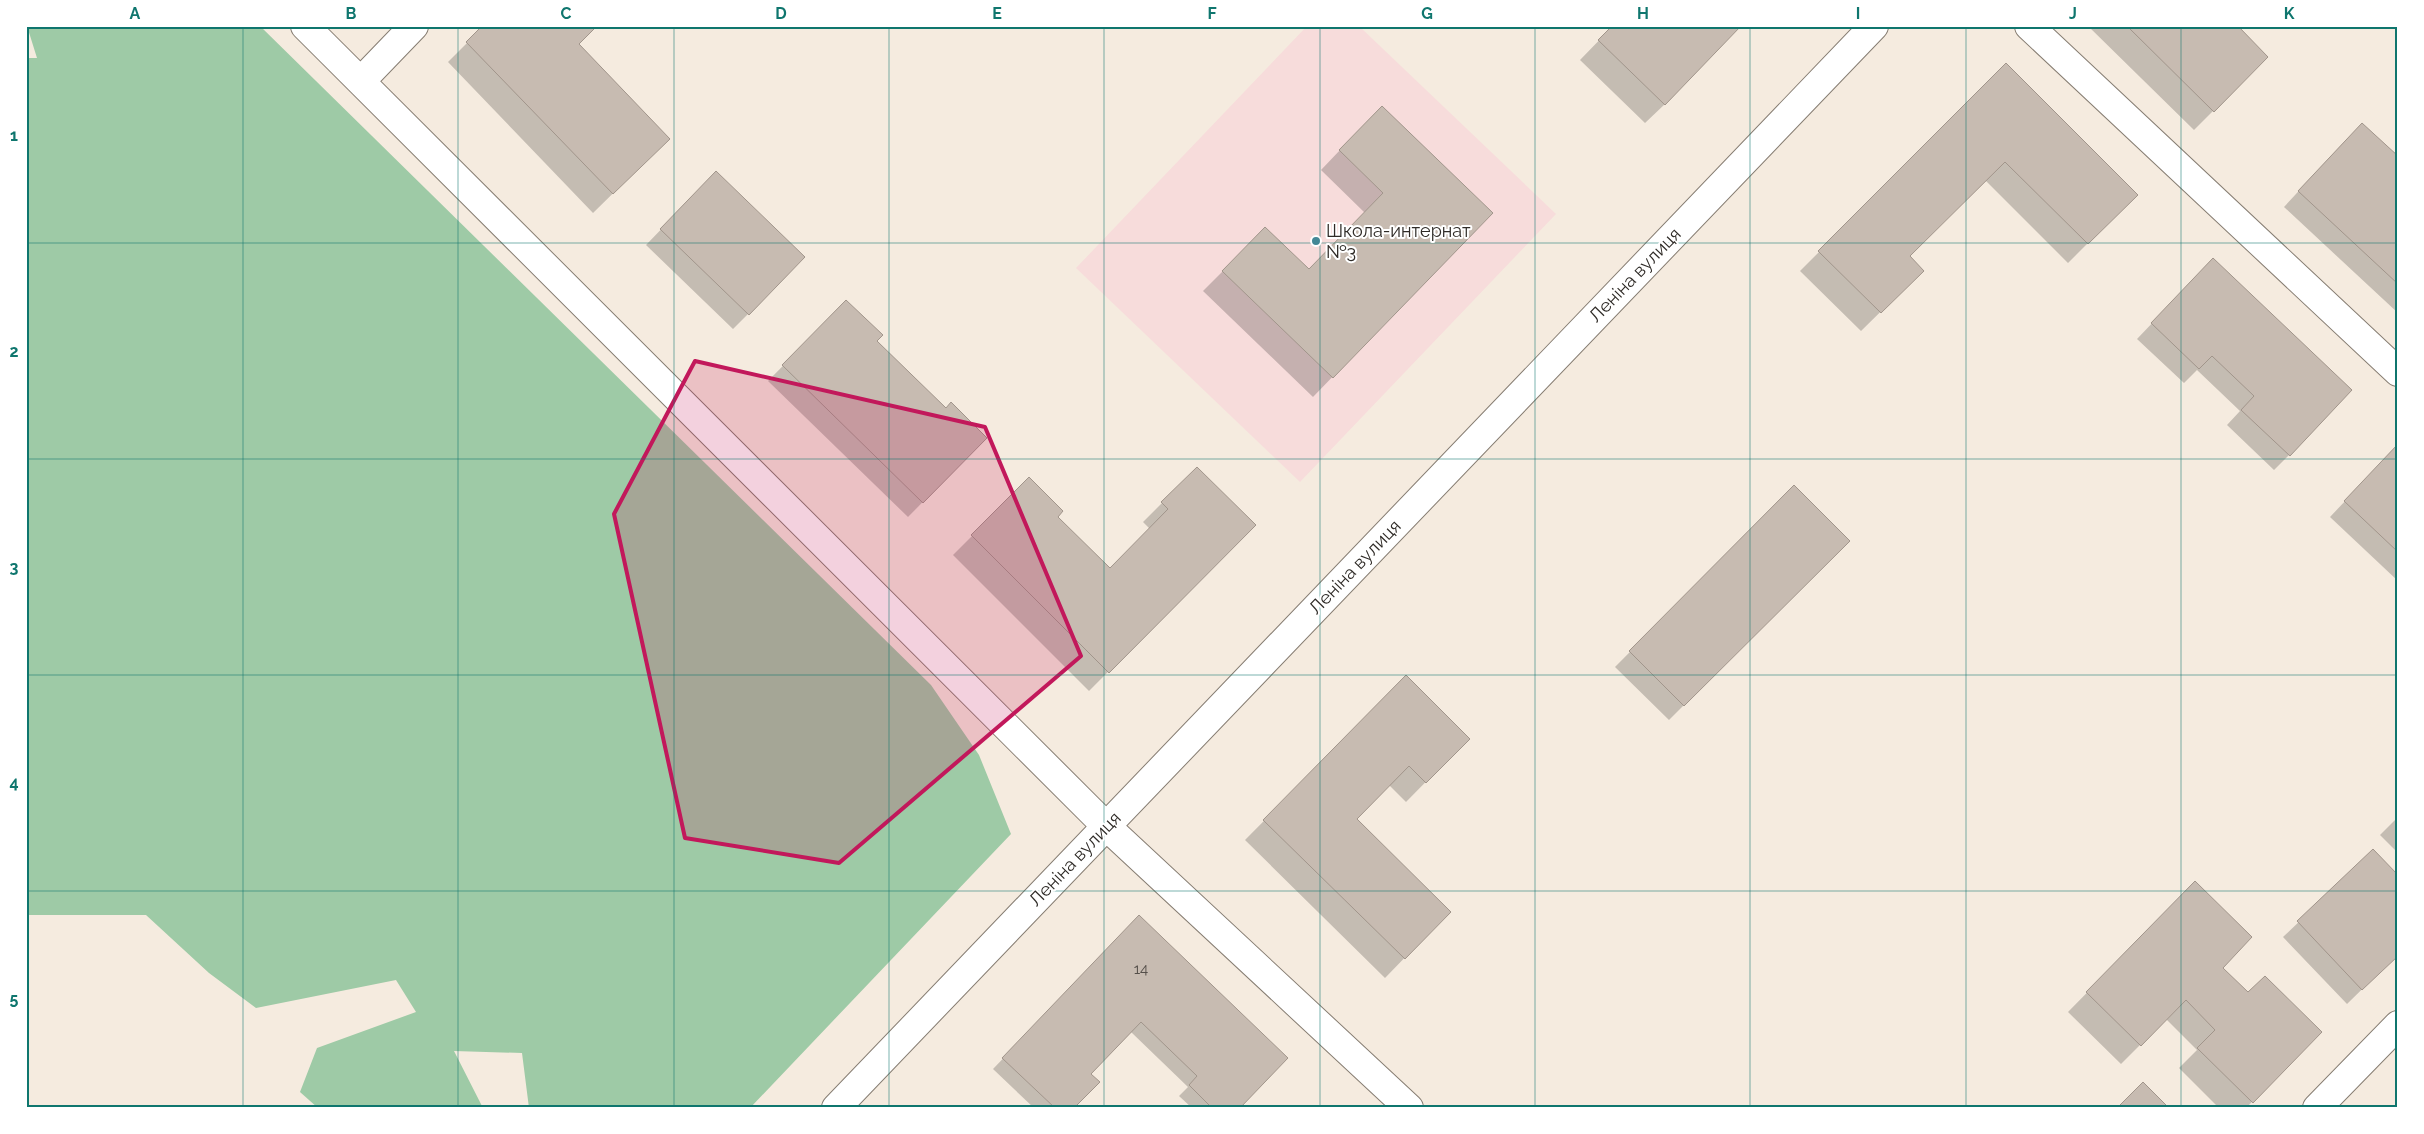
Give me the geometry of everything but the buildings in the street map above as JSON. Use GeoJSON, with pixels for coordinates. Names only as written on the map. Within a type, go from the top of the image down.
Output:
{"type":"FeatureCollection","features":[{"type":"Feature","properties":{"kind":"street"},"geometry":{"type":"LineString","coordinates":[[305,26],[362,80],[1106,826],[1409,1108]]}},
{"type":"Feature","properties":{"kind":"street"},"geometry":{"type":"LineString","coordinates":[[362,80],[414,26]]}},
{"type":"Feature","properties":{"kind":"street","name":"Леніна вулиця"},"geometry":{"type":"LineString","coordinates":[[836,1108],[1874,26]]}},
{"type":"Feature","properties":{"kind":"street"},"geometry":{"type":"LineString","coordinates":[[2029,26],[2398,372]]}},
{"type":"Feature","properties":{"kind":"street"},"geometry":{"type":"LineString","coordinates":[[2317,1108],[2398,1025]]}},
{"type":"Feature","properties":{"kind":"highlighted area"},"geometry":{"type":"Polygon","coordinates":[[[695,361],[985,427],[1081,656],[839,863],[685,838],[614,514],[695,361]]]}},
{"type":"Feature","properties":{"kind":"shaded area","name":"Школа-интернат №3"},"geometry":{"type":"Polygon","coordinates":[[[1307,26],[1359,26],[1556,214],[1300,482],[1076,268],[1307,26]]]}},
{"type":"Feature","properties":{"kind":"green space"},"geometry":{"type":"Polygon","coordinates":[[[27,26],[260,26],[931,685],[979,755],[1011,834],[750,1108],[529,1108],[522,1053],[454,1051],[483,1108],[318,1108],[300,1092],[317,1048],[416,1012],[396,980],[256,1008],[209,973],[146,915],[26,915],[26,58],[37,58],[27,26]]]}},
{"type":"Feature","properties":{"kind":"place","name":"Школа-интернат №3"},"geometry":{"type":"Point","coordinates":[1316,241]}}]}
